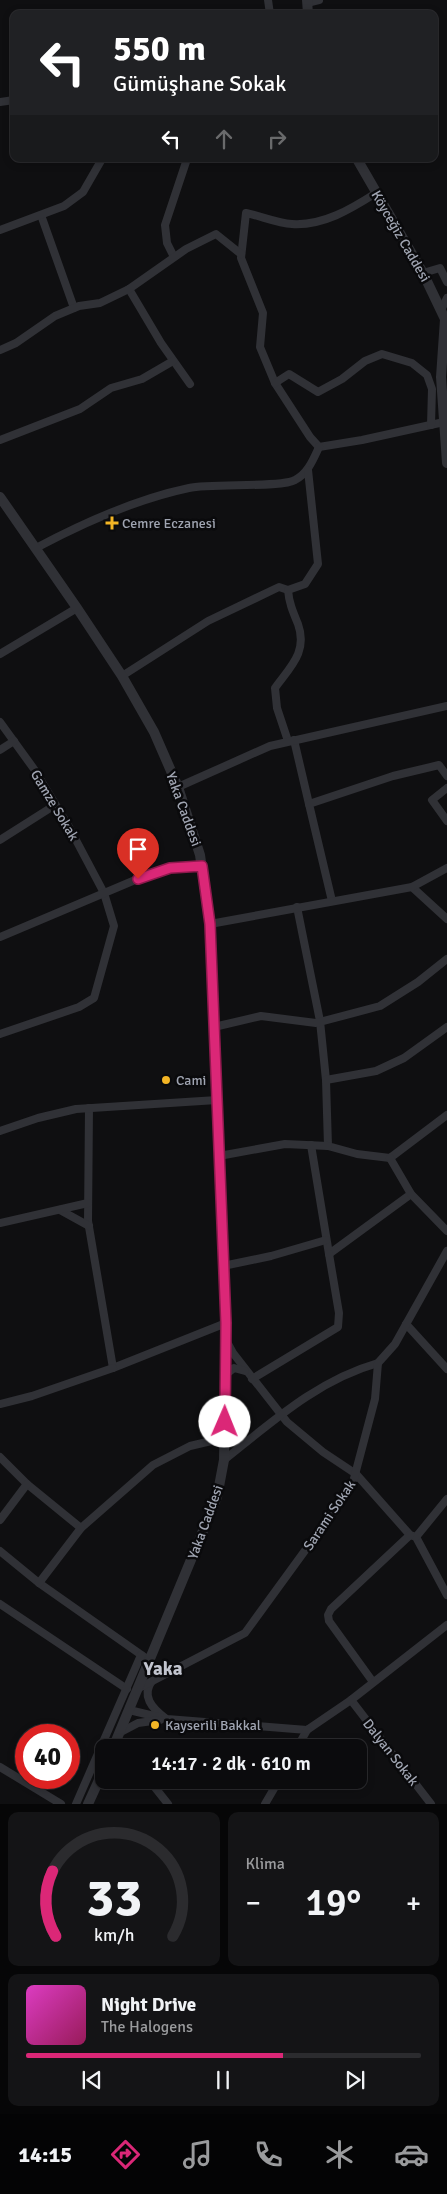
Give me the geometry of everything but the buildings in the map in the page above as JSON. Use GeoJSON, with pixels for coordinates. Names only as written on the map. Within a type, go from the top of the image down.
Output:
{"type":"FeatureCollection","features":[{"type":"Feature","properties":{"kind":"street"},"geometry":{"type":"LineString","coordinates":[[307,1],[319,0]]}},
{"type":"Feature","properties":{"kind":"street"},"geometry":{"type":"LineString","coordinates":[[0,230],[64,206],[83,192],[100,162]]}},
{"type":"Feature","properties":{"kind":"street"},"geometry":{"type":"LineString","coordinates":[[174,257],[167,243],[165,225],[186,162]]}},
{"type":"Feature","properties":{"kind":"street","name":"Köyceğiz Caddesi"},"geometry":{"type":"LineString","coordinates":[[359,162],[424,273],[445,319],[441,377],[447,463]]}},
{"type":"Feature","properties":{"kind":"street"},"geometry":{"type":"LineString","coordinates":[[319,447],[310,438],[275,383],[260,348],[263,313],[241,258],[246,213],[292,224],[320,221],[352,209],[376,192]]}},
{"type":"Feature","properties":{"kind":"street"},"geometry":{"type":"LineString","coordinates":[[41,215],[74,308]]}},
{"type":"Feature","properties":{"kind":"street"},"geometry":{"type":"LineString","coordinates":[[0,350],[16,343],[55,316],[74,308],[100,303],[129,289],[174,257],[216,234],[241,254]]}},
{"type":"Feature","properties":{"kind":"street"},"geometry":{"type":"LineString","coordinates":[[424,273],[440,268],[447,282]]}},
{"type":"Feature","properties":{"kind":"street"},"geometry":{"type":"LineString","coordinates":[[129,289],[173,361],[190,384]]}},
{"type":"Feature","properties":{"kind":"street"},"geometry":{"type":"LineString","coordinates":[[441,310],[447,298]]}},
{"type":"Feature","properties":{"kind":"street"},"geometry":{"type":"LineString","coordinates":[[275,383],[289,374],[318,392],[342,379],[365,361],[382,354],[412,363],[427,375],[432,389],[431,425]]}},
{"type":"Feature","properties":{"kind":"street"},"geometry":{"type":"LineString","coordinates":[[0,440],[80,409],[111,388],[142,379],[173,361]]}},
{"type":"Feature","properties":{"kind":"street"},"geometry":{"type":"LineString","coordinates":[[319,447],[444,422]]}},
{"type":"Feature","properties":{"kind":"street"},"geometry":{"type":"LineString","coordinates":[[36,548],[68,532],[155,497],[190,487],[294,482],[308,470],[319,447]]}},
{"type":"Feature","properties":{"kind":"street"},"geometry":{"type":"LineString","coordinates":[[122,676],[208,621],[279,587],[288,590],[305,584],[318,564],[308,470]]}},
{"type":"Feature","properties":{"kind":"street","name":"Yaka Caddesi"},"geometry":{"type":"LineString","coordinates":[[0,497],[122,676],[154,732],[178,787],[202,866],[210,924],[226,1323],[224,1460],[217,1497],[146,1658],[139,1688],[119,1739]]}},
{"type":"Feature","properties":{"kind":"street"},"geometry":{"type":"LineString","coordinates":[[288,590],[289,602],[299,627],[302,646],[275,688],[277,708],[291,741],[309,804],[332,901]]}},
{"type":"Feature","properties":{"kind":"street"},"geometry":{"type":"LineString","coordinates":[[0,654],[77,608]]}},
{"type":"Feature","properties":{"kind":"street"},"geometry":{"type":"LineString","coordinates":[[178,787],[270,746],[447,706]]}},
{"type":"Feature","properties":{"kind":"street","name":"Gamze Sokak"},"geometry":{"type":"LineString","coordinates":[[0,722],[56,805],[104,893],[114,926],[94,998],[79,1007],[0,1034]]}},
{"type":"Feature","properties":{"kind":"street"},"geometry":{"type":"LineString","coordinates":[[0,750],[14,741]]}},
{"type":"Feature","properties":{"kind":"street"},"geometry":{"type":"LineString","coordinates":[[309,804],[394,776],[439,765],[447,776]]}},
{"type":"Feature","properties":{"kind":"street"},"geometry":{"type":"LineString","coordinates":[[447,788],[432,800],[447,821]]}},
{"type":"Feature","properties":{"kind":"street"},"geometry":{"type":"LineString","coordinates":[[0,840],[56,805]]}},
{"type":"Feature","properties":{"kind":"street"},"geometry":{"type":"LineString","coordinates":[[0,937],[154,872],[170,868],[202,866]]}},
{"type":"Feature","properties":{"kind":"street"},"geometry":{"type":"LineString","coordinates":[[210,924],[412,888],[447,868]]}},
{"type":"Feature","properties":{"kind":"street"},"geometry":{"type":"LineString","coordinates":[[412,888],[447,919]]}},
{"type":"Feature","properties":{"kind":"street"},"geometry":{"type":"LineString","coordinates":[[297,907],[320,1021],[326,1080],[328,1146]]}},
{"type":"Feature","properties":{"kind":"street"},"geometry":{"type":"LineString","coordinates":[[214,1027],[261,1016],[320,1021],[380,1006],[418,982],[447,959]]}},
{"type":"Feature","properties":{"kind":"street"},"geometry":{"type":"LineString","coordinates":[[326,1080],[376,1071],[404,1058],[447,1027]]}},
{"type":"Feature","properties":{"kind":"street"},"geometry":{"type":"LineString","coordinates":[[0,1131],[38,1118],[76,1109],[217,1100]]}},
{"type":"Feature","properties":{"kind":"street"},"geometry":{"type":"LineString","coordinates":[[89,1108],[89,1226],[113,1368]]}},
{"type":"Feature","properties":{"kind":"street"},"geometry":{"type":"LineString","coordinates":[[219,1156],[285,1144],[328,1146],[357,1154],[390,1158],[447,1115]]}},
{"type":"Feature","properties":{"kind":"street"},"geometry":{"type":"LineString","coordinates":[[252,1379],[338,1327],[339,1313],[311,1145]]}},
{"type":"Feature","properties":{"kind":"street"},"geometry":{"type":"LineString","coordinates":[[390,1158],[412,1194],[447,1231]]}},
{"type":"Feature","properties":{"kind":"street"},"geometry":{"type":"LineString","coordinates":[[328,1254],[412,1194]]}},
{"type":"Feature","properties":{"kind":"street"},"geometry":{"type":"LineString","coordinates":[[0,1223],[88,1203]]}},
{"type":"Feature","properties":{"kind":"street"},"geometry":{"type":"LineString","coordinates":[[60,1210],[89,1226]]}},
{"type":"Feature","properties":{"kind":"street"},"geometry":{"type":"LineString","coordinates":[[223,1266],[270,1256],[326,1240]]}},
{"type":"Feature","properties":{"kind":"street"},"geometry":{"type":"LineString","coordinates":[[224,1460],[281,1414],[335,1378],[378,1363],[395,1344],[447,1251]]}},
{"type":"Feature","properties":{"kind":"street"},"geometry":{"type":"LineString","coordinates":[[0,1404],[32,1396],[113,1368],[226,1323]]}},
{"type":"Feature","properties":{"kind":"street"},"geometry":{"type":"LineString","coordinates":[[406,1324],[447,1369]]}},
{"type":"Feature","properties":{"kind":"street"},"geometry":{"type":"LineString","coordinates":[[225,1338],[233,1353],[252,1379],[299,1434],[356,1474],[413,1536],[447,1595]]}},
{"type":"Feature","properties":{"kind":"street","name":"Sarami Sokak"},"geometry":{"type":"LineString","coordinates":[[139,1688],[245,1633],[352,1486],[375,1399],[378,1363]]}},
{"type":"Feature","properties":{"kind":"street"},"geometry":{"type":"LineString","coordinates":[[225,1375],[234,1368],[247,1372]]}},
{"type":"Feature","properties":{"kind":"street"},"geometry":{"type":"LineString","coordinates":[[39,1582],[81,1528],[152,1465],[190,1446],[224,1438]]}},
{"type":"Feature","properties":{"kind":"street"},"geometry":{"type":"LineString","coordinates":[[0,1457],[27,1484],[81,1528]]}},
{"type":"Feature","properties":{"kind":"street"},"geometry":{"type":"LineString","coordinates":[[0,1520],[27,1484]]}},
{"type":"Feature","properties":{"kind":"street"},"geometry":{"type":"LineString","coordinates":[[373,1682],[329,1621],[328,1615],[331,1609],[413,1536],[447,1499]]}},
{"type":"Feature","properties":{"kind":"street"},"geometry":{"type":"LineString","coordinates":[[0,1550],[39,1582],[146,1658],[127,1689],[76,1804]]}},
{"type":"Feature","properties":{"kind":"street"},"geometry":{"type":"LineString","coordinates":[[0,1604],[127,1689]]}},
{"type":"Feature","properties":{"kind":"street"},"geometry":{"type":"LineString","coordinates":[[302,1739],[306,1730],[351,1700],[447,1626]]}},
{"type":"Feature","properties":{"kind":"street"},"geometry":{"type":"LineString","coordinates":[[154,1679],[147,1688],[147,1697],[157,1712],[167,1719]]}},
{"type":"Feature","properties":{"kind":"street","name":"Dalyan Sokak"},"geometry":{"type":"LineString","coordinates":[[351,1700],[431,1804]]}},
{"type":"Feature","properties":{"kind":"street"},"geometry":{"type":"LineString","coordinates":[[129,1710],[167,1719],[306,1730]]}},
{"type":"Feature","properties":{"kind":"street"},"geometry":{"type":"LineString","coordinates":[[121,1739],[138,1723],[167,1719]]}},
{"type":"Feature","properties":{"kind":"street"},"geometry":{"type":"LineString","coordinates":[[0,1767],[61,1804]]}},
{"type":"Feature","properties":{"kind":"street"},"geometry":{"type":"LineString","coordinates":[[88,1804],[95,1789]]}},
{"type":"Feature","properties":{"kind":"street"},"geometry":{"type":"LineString","coordinates":[[156,1789],[168,1804]]}},
{"type":"Feature","properties":{"kind":"street"},"geometry":{"type":"LineString","coordinates":[[266,1804],[274,1789]]}},
{"type":"Feature","properties":{"kind":"place","name":"Cemre Eczanesi"},"geometry":{"type":"Point","coordinates":[112,523]}},
{"type":"Feature","properties":{"kind":"place","name":"Cami"},"geometry":{"type":"Point","coordinates":[166,1080]}},
{"type":"Feature","properties":{"kind":"place","name":"Kayserili Bakkal"},"geometry":{"type":"Point","coordinates":[155,1725]}},
{"type":"Feature","properties":{"kind":"district","name":"Yaka"},"geometry":{"type":"Point","coordinates":[163,1668]}},
{"type":"Feature","properties":{"kind":"route"},"geometry":{"type":"LineString","coordinates":[[138,879],[170,868],[202,866],[210,924],[226,1323],[225,1422]]}}]}
